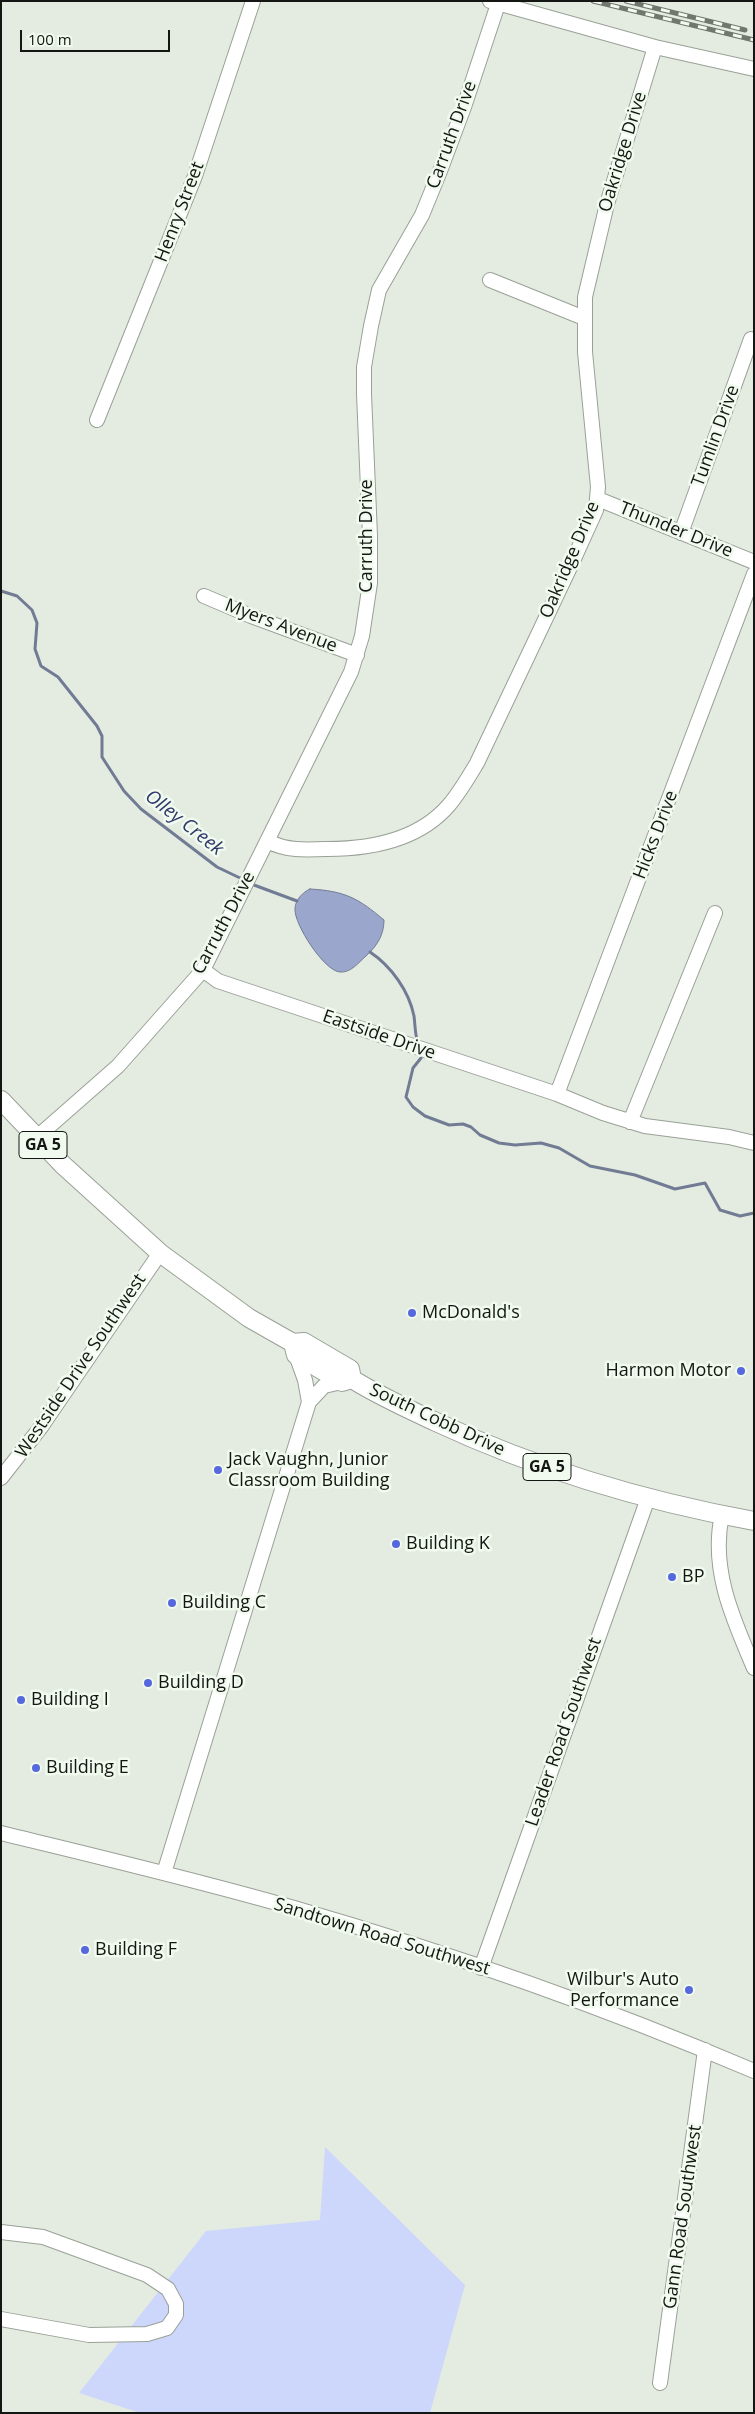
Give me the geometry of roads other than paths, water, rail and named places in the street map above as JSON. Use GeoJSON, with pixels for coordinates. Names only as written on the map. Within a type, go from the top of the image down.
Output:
{"type":"FeatureCollection","features":[{"type":"Feature","properties":{"kind":"main road","name":"South Cobb Drive"},"geometry":{"type":"LineString","coordinates":[[1,1100],[36,1138],[87,1188],[160,1253],[295,1349],[304,1342],[350,1369],[347,1380],[503,1451],[572,1476],[648,1498],[754,1521]]}},
{"type":"Feature","properties":{"kind":"street","name":"Henry Street"},"geometry":{"type":"LineString","coordinates":[[97,420],[192,185],[253,1]]}},
{"type":"Feature","properties":{"kind":"street"},"geometry":{"type":"LineString","coordinates":[[494,2],[655,47],[754,69]]}},
{"type":"Feature","properties":{"kind":"street","name":"Carruth Drive"},"geometry":{"type":"LineString","coordinates":[[36,1138],[118,1066],[203,970],[343,690],[357,655],[370,583],[364,367],[371,326],[379,290],[422,215],[440,171],[464,107],[494,2]]}},
{"type":"Feature","properties":{"kind":"street","name":"Oakridge Drive"},"geometry":{"type":"LineString","coordinates":[[267,841],[287,849],[353,849],[404,836],[425,825],[447,806],[476,763],[572,563],[598,499],[584,318],[585,297],[591,264],[655,47]]}},
{"type":"Feature","properties":{"kind":"street"},"geometry":{"type":"LineString","coordinates":[[490,280],[584,318]]}},
{"type":"Feature","properties":{"kind":"street","name":"Tumlin Drive"},"geometry":{"type":"LineString","coordinates":[[681,533],[751,339]]}},
{"type":"Feature","properties":{"kind":"street","name":"Thunder Drive"},"geometry":{"type":"LineString","coordinates":[[598,499],[754,562]]}},
{"type":"Feature","properties":{"kind":"street","name":"Hicks Drive"},"geometry":{"type":"LineString","coordinates":[[557,1094],[754,574]]}},
{"type":"Feature","properties":{"kind":"street","name":"Myers Avenue"},"geometry":{"type":"LineString","coordinates":[[204,596],[251,616],[357,655]]}},
{"type":"Feature","properties":{"kind":"street"},"geometry":{"type":"LineString","coordinates":[[630,1122],[715,913]]}},
{"type":"Feature","properties":{"kind":"street","name":"Eastside Drive"},"geometry":{"type":"LineString","coordinates":[[203,970],[218,980],[557,1094],[630,1122],[660,1130],[700,1133],[754,1143]]}},
{"type":"Feature","properties":{"kind":"street","name":"Westside Drive Southwest"},"geometry":{"type":"LineString","coordinates":[[1,1478],[41,1427],[160,1253]]}},
{"type":"Feature","properties":{"kind":"street"},"geometry":{"type":"LineString","coordinates":[[164,1873],[308,1402],[306,1380],[295,1349]]}},
{"type":"Feature","properties":{"kind":"street"},"geometry":{"type":"LineString","coordinates":[[308,1402],[324,1386],[347,1380]]}},
{"type":"Feature","properties":{"kind":"street","name":"Leader Road Southwest"},"geometry":{"type":"LineString","coordinates":[[481,1968],[648,1498]]}},
{"type":"Feature","properties":{"kind":"street"},"geometry":{"type":"LineString","coordinates":[[722,1515],[717,1549],[723,1581],[730,1607],[754,1668]]}},
{"type":"Feature","properties":{"kind":"street","name":"Sandtown Road Southwest"},"geometry":{"type":"LineString","coordinates":[[1,1833],[164,1873],[309,1913],[481,1968],[608,2012],[754,2071]]}},
{"type":"Feature","properties":{"kind":"street","name":"Gann Road Southwest"},"geometry":{"type":"LineString","coordinates":[[660,2382],[705,2050]]}},
{"type":"Feature","properties":{"kind":"street"},"geometry":{"type":"LineString","coordinates":[[1,2232],[43,2237],[147,2274],[168,2289],[176,2304],[176,2315],[167,2328],[147,2334],[88,2335],[1,2319]]}},
{"type":"Feature","properties":{"kind":"waterway","name":"Olley Creek"},"geometry":{"type":"LineString","coordinates":[[1,591],[17,596],[32,610],[37,623],[35,649],[41,666],[58,677],[97,726],[102,736],[102,757],[124,791],[141,809],[217,867],[240,878]]}},
{"type":"Feature","properties":{"kind":"waterway","name":"Olley Creek"},"geometry":{"type":"LineString","coordinates":[[254,885],[297,901]]}},
{"type":"Feature","properties":{"kind":"waterway","name":"Olley Creek"},"geometry":{"type":"LineString","coordinates":[[370,952],[392,972],[408,997],[414,1016],[417,1040]]}},
{"type":"Feature","properties":{"kind":"waterway","name":"Olley Creek"},"geometry":{"type":"LineString","coordinates":[[421,1058],[413,1068],[406,1097],[413,1107],[425,1116],[449,1125],[463,1124],[471,1127],[480,1135],[499,1143],[515,1145],[541,1143],[559,1148],[590,1166],[635,1175],[675,1189],[705,1183],[720,1210],[740,1216],[754,1213]]}},
{"type":"Feature","properties":{"kind":"railway"},"geometry":{"type":"LineString","coordinates":[[593,1],[754,40]]}},
{"type":"Feature","properties":{"kind":"railway"},"geometry":{"type":"LineString","coordinates":[[626,1],[745,30]]}},
{"type":"Feature","properties":{"kind":"place","name":"McDonald's"},"geometry":{"type":"Point","coordinates":[412,1313]}},
{"type":"Feature","properties":{"kind":"place","name":"Harmon Motor"},"geometry":{"type":"Point","coordinates":[741,1371]}},
{"type":"Feature","properties":{"kind":"place","name":"Jack Vaughn, Junior Classroom Building"},"geometry":{"type":"Point","coordinates":[218,1470]}},
{"type":"Feature","properties":{"kind":"place","name":"Building K"},"geometry":{"type":"Point","coordinates":[396,1544]}},
{"type":"Feature","properties":{"kind":"place","name":"BP"},"geometry":{"type":"Point","coordinates":[672,1577]}},
{"type":"Feature","properties":{"kind":"place","name":"Building C"},"geometry":{"type":"Point","coordinates":[172,1603]}},
{"type":"Feature","properties":{"kind":"place","name":"Building D"},"geometry":{"type":"Point","coordinates":[148,1683]}},
{"type":"Feature","properties":{"kind":"place","name":"Building I"},"geometry":{"type":"Point","coordinates":[21,1700]}},
{"type":"Feature","properties":{"kind":"place","name":"Building E"},"geometry":{"type":"Point","coordinates":[36,1768]}},
{"type":"Feature","properties":{"kind":"place","name":"Building F"},"geometry":{"type":"Point","coordinates":[85,1950]}},
{"type":"Feature","properties":{"kind":"place","name":"Wilbur's Auto Performance"},"geometry":{"type":"Point","coordinates":[689,1990]}}]}
